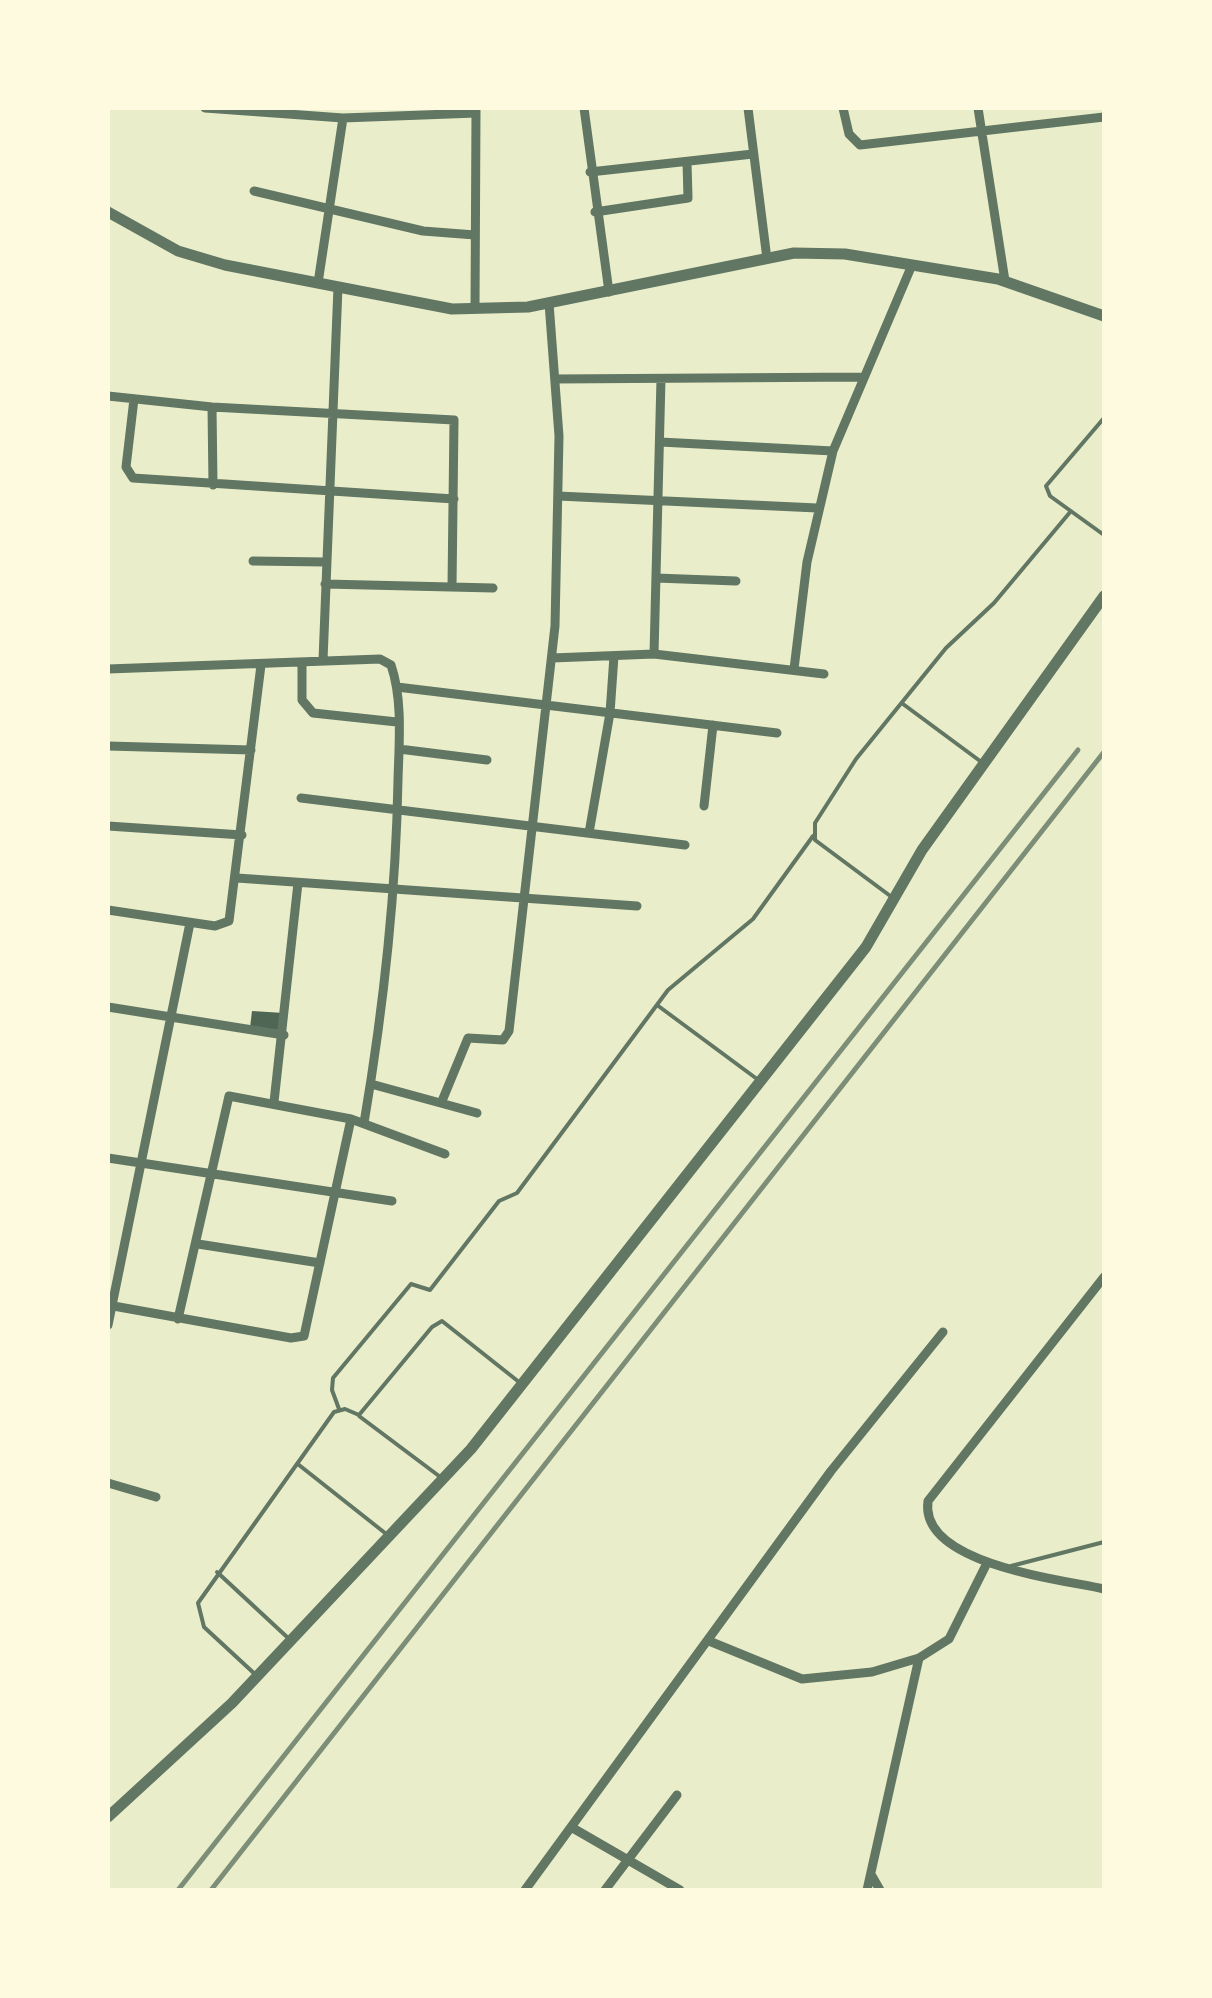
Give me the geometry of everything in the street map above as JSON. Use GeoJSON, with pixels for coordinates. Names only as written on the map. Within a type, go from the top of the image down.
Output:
{"type":"FeatureCollection","features":[{"type":"Feature","properties":{"kind":"street"},"geometry":{"type":"LineString","coordinates":[[205,108],[290,110],[343,118],[378,111],[476,110],[476,308]]}},
{"type":"Feature","properties":{"kind":"street"},"geometry":{"type":"LineString","coordinates":[[584,108],[609,292]]}},
{"type":"Feature","properties":{"kind":"street"},"geometry":{"type":"LineString","coordinates":[[748,108],[767,259]]}},
{"type":"Feature","properties":{"kind":"street"},"geometry":{"type":"LineString","coordinates":[[844,108],[849,134],[860,145],[1104,117]]}},
{"type":"Feature","properties":{"kind":"street"},"geometry":{"type":"LineString","coordinates":[[978,108],[1005,282]]}},
{"type":"Feature","properties":{"kind":"street"},"geometry":{"type":"LineString","coordinates":[[318,283],[343,118]]}},
{"type":"Feature","properties":{"kind":"street"},"geometry":{"type":"LineString","coordinates":[[590,172],[753,154]]}},
{"type":"Feature","properties":{"kind":"street"},"geometry":{"type":"LineString","coordinates":[[596,212],[688,198],[687,162]]}},
{"type":"Feature","properties":{"kind":"street"},"geometry":{"type":"LineString","coordinates":[[254,191],[422,231],[475,235]]}},
{"type":"Feature","properties":{"kind":"street"},"geometry":{"type":"LineString","coordinates":[[108,212],[178,251],[452,309],[549,303],[794,253],[844,254],[1005,282],[1104,316]]}},
{"type":"Feature","properties":{"kind":"street"},"geometry":{"type":"LineString","coordinates":[[794,669],[817,508],[833,451],[912,265]]}},
{"type":"Feature","properties":{"kind":"street"},"geometry":{"type":"LineString","coordinates":[[322,660],[338,287]]}},
{"type":"Feature","properties":{"kind":"street"},"geometry":{"type":"LineString","coordinates":[[442,1100],[468,1038],[503,1040],[508,1036],[552,658],[558,496],[549,303]]}},
{"type":"Feature","properties":{"kind":"street"},"geometry":{"type":"LineString","coordinates":[[555,379],[862,377]]}},
{"type":"Feature","properties":{"kind":"street"},"geometry":{"type":"LineString","coordinates":[[654,654],[661,379]]}},
{"type":"Feature","properties":{"kind":"street"},"geometry":{"type":"LineString","coordinates":[[108,396],[212,407],[454,420],[452,587]]}},
{"type":"Feature","properties":{"kind":"street"},"geometry":{"type":"LineString","coordinates":[[134,399],[126,466],[130,477],[454,499]]}},
{"type":"Feature","properties":{"kind":"street"},"geometry":{"type":"LineString","coordinates":[[212,407],[213,485]]}},
{"type":"Feature","properties":{"kind":"street"},"geometry":{"type":"LineString","coordinates":[[660,442],[833,451]]}},
{"type":"Feature","properties":{"kind":"street"},"geometry":{"type":"LineString","coordinates":[[558,496],[817,508]]}},
{"type":"Feature","properties":{"kind":"street"},"geometry":{"type":"LineString","coordinates":[[253,561],[326,562]]}},
{"type":"Feature","properties":{"kind":"street"},"geometry":{"type":"LineString","coordinates":[[656,578],[736,581]]}},
{"type":"Feature","properties":{"kind":"street"},"geometry":{"type":"LineString","coordinates":[[325,584],[492,588]]}},
{"type":"Feature","properties":{"kind":"street"},"geometry":{"type":"LineString","coordinates":[[108,1817],[257,1676],[443,1479],[523,1385],[866,947],[922,850],[1104,596]]}},
{"type":"Feature","properties":{"kind":"street"},"geometry":{"type":"LineString","coordinates":[[552,658],[654,654],[824,674]]}},
{"type":"Feature","properties":{"kind":"street"},"geometry":{"type":"LineString","coordinates":[[589,834],[610,712],[614,656]]}},
{"type":"Feature","properties":{"kind":"street"},"geometry":{"type":"LineString","coordinates":[[108,669],[388,661],[397,688],[398,809],[393,892],[364,1124]]}},
{"type":"Feature","properties":{"kind":"street"},"geometry":{"type":"LineString","coordinates":[[302,663],[300,690],[313,713],[397,722]]}},
{"type":"Feature","properties":{"kind":"street"},"geometry":{"type":"LineString","coordinates":[[108,910],[190,922],[229,922],[261,665]]}},
{"type":"Feature","properties":{"kind":"street"},"geometry":{"type":"LineString","coordinates":[[397,688],[777,732]]}},
{"type":"Feature","properties":{"kind":"street"},"geometry":{"type":"LineString","coordinates":[[704,806],[713,725]]}},
{"type":"Feature","properties":{"kind":"street"},"geometry":{"type":"LineString","coordinates":[[108,746],[251,750]]}},
{"type":"Feature","properties":{"kind":"street"},"geometry":{"type":"LineString","coordinates":[[399,749],[487,760]]}},
{"type":"Feature","properties":{"kind":"street"},"geometry":{"type":"LineString","coordinates":[[301,798],[685,846]]}},
{"type":"Feature","properties":{"kind":"street"},"geometry":{"type":"LineString","coordinates":[[108,826],[242,834]]}},
{"type":"Feature","properties":{"kind":"street"},"geometry":{"type":"LineString","coordinates":[[237,878],[393,892],[637,906]]}},
{"type":"Feature","properties":{"kind":"street"},"geometry":{"type":"LineString","coordinates":[[274,1102],[298,882]]}},
{"type":"Feature","properties":{"kind":"street"},"geometry":{"type":"LineString","coordinates":[[108,1326],[190,922]]}},
{"type":"Feature","properties":{"kind":"street"},"geometry":{"type":"LineString","coordinates":[[108,1007],[284,1036]]}},
{"type":"Feature","properties":{"kind":"street"},"geometry":{"type":"LineString","coordinates":[[370,1084],[442,1100],[477,1113]]}},
{"type":"Feature","properties":{"kind":"street"},"geometry":{"type":"LineString","coordinates":[[178,1320],[230,1096],[350,1119],[446,1154]]}},
{"type":"Feature","properties":{"kind":"street"},"geometry":{"type":"LineString","coordinates":[[110,1306],[178,1320],[304,1336],[350,1119]]}},
{"type":"Feature","properties":{"kind":"street"},"geometry":{"type":"LineString","coordinates":[[108,1158],[392,1201]]}},
{"type":"Feature","properties":{"kind":"street"},"geometry":{"type":"LineString","coordinates":[[198,1244],[320,1263]]}},
{"type":"Feature","properties":{"kind":"street"},"geometry":{"type":"LineString","coordinates":[[1104,1277],[928,1501],[926,1515],[939,1536],[987,1563],[1104,1589]]}},
{"type":"Feature","properties":{"kind":"street"},"geometry":{"type":"LineString","coordinates":[[524,1890],[831,1471],[943,1332]]}},
{"type":"Feature","properties":{"kind":"street"},"geometry":{"type":"LineString","coordinates":[[108,1482],[156,1498]]}},
{"type":"Feature","properties":{"kind":"street"},"geometry":{"type":"LineString","coordinates":[[709,1641],[802,1679],[872,1672],[919,1658],[948,1638],[960,1624],[987,1563]]}},
{"type":"Feature","properties":{"kind":"street"},"geometry":{"type":"LineString","coordinates":[[867,1890],[919,1658]]}},
{"type":"Feature","properties":{"kind":"street"},"geometry":{"type":"LineString","coordinates":[[605,1890],[677,1795]]}},
{"type":"Feature","properties":{"kind":"street"},"geometry":{"type":"LineString","coordinates":[[571,1827],[680,1890]]}},
{"type":"Feature","properties":{"kind":"street"},"geometry":{"type":"LineString","coordinates":[[872,1876],[880,1890]]}},
{"type":"Feature","properties":{"kind":"lane"},"geometry":{"type":"LineString","coordinates":[[1104,418],[1046,486],[1050,496],[1104,535]]}},
{"type":"Feature","properties":{"kind":"lane"},"geometry":{"type":"LineString","coordinates":[[443,1479],[359,1416],[339,1408],[332,1390],[334,1378],[411,1284],[430,1290],[499,1201],[517,1193],[657,1005],[694,965],[753,918],[813,836],[814,822],[833,789],[946,648],[994,604],[1071,511]]}},
{"type":"Feature","properties":{"kind":"lane"},"geometry":{"type":"LineString","coordinates":[[904,704],[984,764]]}},
{"type":"Feature","properties":{"kind":"lane"},"geometry":{"type":"LineString","coordinates":[[813,836],[894,899]]}},
{"type":"Feature","properties":{"kind":"lane"},"geometry":{"type":"LineString","coordinates":[[657,1005],[761,1082]]}},
{"type":"Feature","properties":{"kind":"lane"},"geometry":{"type":"LineString","coordinates":[[359,1416],[436,1322],[448,1324],[523,1385]]}},
{"type":"Feature","properties":{"kind":"lane"},"geometry":{"type":"LineString","coordinates":[[257,1676],[198,1619],[198,1603],[339,1408]]}},
{"type":"Feature","properties":{"kind":"lane"},"geometry":{"type":"LineString","coordinates":[[298,1465],[389,1536]]}},
{"type":"Feature","properties":{"kind":"lane"},"geometry":{"type":"LineString","coordinates":[[1006,1567],[1104,1542]]}},
{"type":"Feature","properties":{"kind":"lane"},"geometry":{"type":"LineString","coordinates":[[217,1572],[291,1640]]}},
{"type":"Feature","properties":{"kind":"building"},"geometry":{"type":"Polygon","coordinates":[[[252,1011],[284,1013],[282,1030],[250,1028],[252,1011]]]}},
{"type":"Feature","properties":{"kind":"railway"},"geometry":{"type":"LineString","coordinates":[[178,1890],[1078,750]]}},
{"type":"Feature","properties":{"kind":"railway"},"geometry":{"type":"LineString","coordinates":[[211,1890],[1104,752]]}}]}
